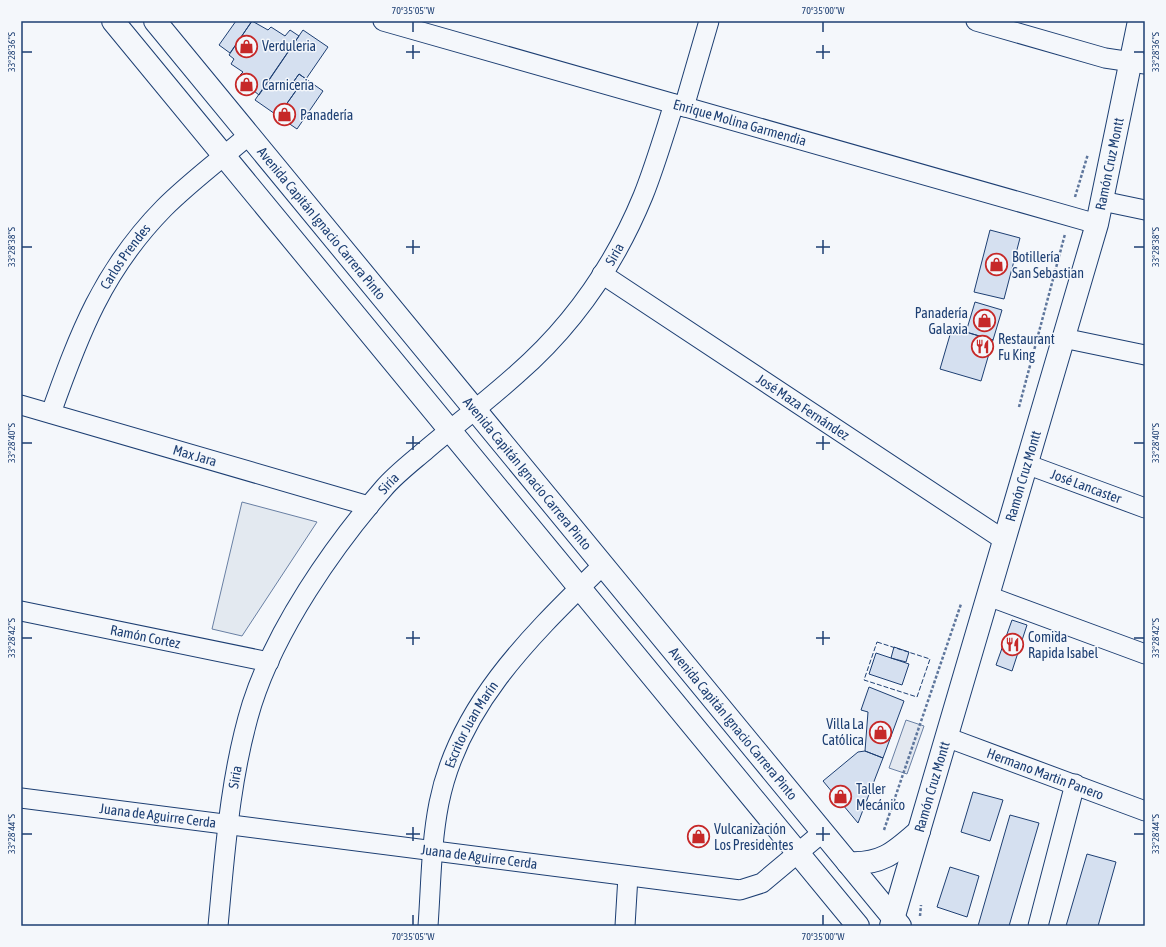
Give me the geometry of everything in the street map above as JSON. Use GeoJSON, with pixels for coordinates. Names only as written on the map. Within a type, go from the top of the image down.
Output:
{"type":"FeatureCollection","features":[{"type":"Feature","properties":{"kind":"street"},"geometry":{"type":"LineString","coordinates":[[113,21],[858,926]]}},
{"type":"Feature","properties":{"kind":"street","name":"Avenida Capitán Ignacio Carrera Pinto"},"geometry":{"type":"LineString","coordinates":[[155,21],[823,832],[895,923]]}},
{"type":"Feature","properties":{"kind":"street","name":"Enrique Molina Garmendia"},"geometry":{"type":"LineString","coordinates":[[383,21],[1097,224]]}},
{"type":"Feature","properties":{"kind":"street","name":"Siria"},"geometry":{"type":"LineString","coordinates":[[218,926],[228,824],[234,782],[247,721],[269,662],[316,579],[351,528],[385,486],[536,357],[582,304],[617,249],[643,197],[679,105],[709,21]]}},
{"type":"Feature","properties":{"kind":"street"},"geometry":{"type":"LineString","coordinates":[[976,21],[1105,58],[1138,63]]}},
{"type":"Feature","properties":{"kind":"street","name":"Ramón Cruz Montt"},"geometry":{"type":"LineString","coordinates":[[895,923],[946,737],[1097,224],[1138,63],[1139,21]]}},
{"type":"Feature","properties":{"kind":"street","name":"Carlos Prendes"},"geometry":{"type":"LineString","coordinates":[[51,413],[88,316],[121,260],[164,208],[249,135]]}},
{"type":"Feature","properties":{"kind":"street"},"geometry":{"type":"LineString","coordinates":[[1102,202],[1145,210]]}},
{"type":"Feature","properties":{"kind":"street","name":"José Maza Fernández"},"geometry":{"type":"LineString","coordinates":[[602,274],[1004,540]]}},
{"type":"Feature","properties":{"kind":"street"},"geometry":{"type":"LineString","coordinates":[[1063,338],[1145,355]]}},
{"type":"Feature","properties":{"kind":"street","name":"Max Jara"},"geometry":{"type":"LineString","coordinates":[[21,405],[369,506]]}},
{"type":"Feature","properties":{"kind":"street","name":"José Lancaster"},"geometry":{"type":"LineString","coordinates":[[1026,464],[1145,508]]}},
{"type":"Feature","properties":{"kind":"street","name":"Escritor Juan Marín"},"geometry":{"type":"LineString","coordinates":[[428,926],[435,826],[446,776],[457,746],[471,718],[511,660],[536,631],[603,565]]}},
{"type":"Feature","properties":{"kind":"street"},"geometry":{"type":"LineString","coordinates":[[988,596],[1145,654]]}},
{"type":"Feature","properties":{"kind":"street","name":"Ramón Cortez"},"geometry":{"type":"LineString","coordinates":[[21,611],[269,662]]}},
{"type":"Feature","properties":{"kind":"street","name":"Hermano Martin Panero"},"geometry":{"type":"LineString","coordinates":[[946,737],[1145,811]]}},
{"type":"Feature","properties":{"kind":"street"},"geometry":{"type":"LineString","coordinates":[[1038,926],[1075,784]]}},
{"type":"Feature","properties":{"kind":"street","name":"Juana de Aguirre Cerda"},"geometry":{"type":"LineString","coordinates":[[21,798],[433,852],[740,890],[762,884],[823,832]]}},
{"type":"Feature","properties":{"kind":"street"},"geometry":{"type":"LineString","coordinates":[[848,863],[868,863],[884,858],[896,852],[919,831]]}},
{"type":"Feature","properties":{"kind":"street"},"geometry":{"type":"LineString","coordinates":[[625,926],[628,876]]}},
{"type":"Feature","properties":{"kind":"path"},"geometry":{"type":"LineString","coordinates":[[1017,414],[1089,149]]}},
{"type":"Feature","properties":{"kind":"path"},"geometry":{"type":"LineString","coordinates":[[882,834],[886,828],[961,604]]}},
{"type":"Feature","properties":{"kind":"shaded area"},"geometry":{"type":"Polygon","coordinates":[[[242,502],[317,522],[242,636],[212,629],[242,502]]]}},
{"type":"Feature","properties":{"kind":"shaded area"},"geometry":{"type":"Polygon","coordinates":[[[906,720],[924,726],[907,774],[889,768],[906,720]]]}},
{"type":"Feature","properties":{"kind":"building"},"geometry":{"type":"Polygon","coordinates":[[[236,21],[252,21],[230,53],[219,45],[236,21]]]}},
{"type":"Feature","properties":{"kind":"building"},"geometry":{"type":"Polygon","coordinates":[[[252,21],[268,30],[271,27],[285,36],[290,30],[299,36],[259,95],[249,87],[252,83],[240,75],[243,72],[231,64],[234,59],[229,55],[252,21]]]}},
{"type":"Feature","properties":{"kind":"building"},"geometry":{"type":"Polygon","coordinates":[[[303,30],[328,47],[306,79],[299,74],[294,81],[300,85],[278,116],[255,100],[303,30]]]}},
{"type":"Feature","properties":{"kind":"building"},"geometry":{"type":"Polygon","coordinates":[[[299,74],[323,91],[297,129],[278,116],[300,85],[294,81],[299,74]]]}},
{"type":"Feature","properties":{"kind":"building","name":"Botillería San Sebastian"},"geometry":{"type":"Polygon","coordinates":[[[990,230],[1020,238],[1004,299],[974,292],[990,230]]]}},
{"type":"Feature","properties":{"kind":"building","name":"Panadería Galaxia"},"geometry":{"type":"Polygon","coordinates":[[[975,302],[1002,310],[993,340],[966,332],[975,302]]]}},
{"type":"Feature","properties":{"kind":"building"},"geometry":{"type":"Polygon","coordinates":[[[952,328],[993,340],[981,381],[940,369],[952,328]]]}},
{"type":"Feature","properties":{"kind":"building","name":"Comida Rapida Isabel"},"geometry":{"type":"Polygon","coordinates":[[[1012,620],[1027,625],[1012,671],[996,665],[1012,620]]]}},
{"type":"Feature","properties":{"kind":"building"},"geometry":{"type":"Polygon","coordinates":[[[894,647],[909,652],[906,662],[891,658],[894,647]]]}},
{"type":"Feature","properties":{"kind":"building"},"geometry":{"type":"Polygon","coordinates":[[[876,653],[909,664],[902,685],[869,674],[876,653]]]}},
{"type":"Feature","properties":{"kind":"building","name":"Villa La Católica"},"geometry":{"type":"Polygon","coordinates":[[[869,687],[904,701],[883,758],[865,751],[868,712],[861,710],[869,687]]]}},
{"type":"Feature","properties":{"kind":"building"},"geometry":{"type":"Polygon","coordinates":[[[865,751],[883,758],[858,823],[823,781],[858,752],[865,751]]]}},
{"type":"Feature","properties":{"kind":"building"},"geometry":{"type":"Polygon","coordinates":[[[973,792],[1003,800],[990,841],[961,832],[973,792]]]}},
{"type":"Feature","properties":{"kind":"building"},"geometry":{"type":"Polygon","coordinates":[[[1010,815],[1039,823],[1009,926],[978,926],[1010,815]]]}},
{"type":"Feature","properties":{"kind":"building"},"geometry":{"type":"Polygon","coordinates":[[[1087,854],[1116,862],[1098,926],[1066,926],[1087,854]]]}},
{"type":"Feature","properties":{"kind":"building"},"geometry":{"type":"Polygon","coordinates":[[[950,867],[979,876],[967,917],[937,907],[950,867]]]}},
{"type":"Feature","properties":{"kind":"fence"},"geometry":{"type":"LineString","coordinates":[[877,642],[930,659],[917,697],[864,680],[877,642]]}},
{"type":"Feature","properties":{"kind":"place","name":"Verduleria"},"geometry":{"type":"Point","coordinates":[247,46]}},
{"type":"Feature","properties":{"kind":"place","name":"Carniceria"},"geometry":{"type":"Point","coordinates":[247,85]}},
{"type":"Feature","properties":{"kind":"place","name":"Panadería"},"geometry":{"type":"Point","coordinates":[284,115]}},
{"type":"Feature","properties":{"kind":"place","name":"Botillería San Sebastian"},"geometry":{"type":"Point","coordinates":[997,265]}},
{"type":"Feature","properties":{"kind":"place","name":"Panadería Galaxia"},"geometry":{"type":"Point","coordinates":[984,321]}},
{"type":"Feature","properties":{"kind":"place","name":"Restaurant Fu King"},"geometry":{"type":"Point","coordinates":[983,347]}},
{"type":"Feature","properties":{"kind":"place","name":"Comida Rapida Isabel"},"geometry":{"type":"Point","coordinates":[1012,645]}},
{"type":"Feature","properties":{"kind":"place","name":"Villa La Católica"},"geometry":{"type":"Point","coordinates":[880,732]}},
{"type":"Feature","properties":{"kind":"place","name":"Taller Mecánico"},"geometry":{"type":"Point","coordinates":[840,797]}},
{"type":"Feature","properties":{"kind":"place","name":"Vulcanización Los Presidentes"},"geometry":{"type":"Point","coordinates":[698,837]}}]}
